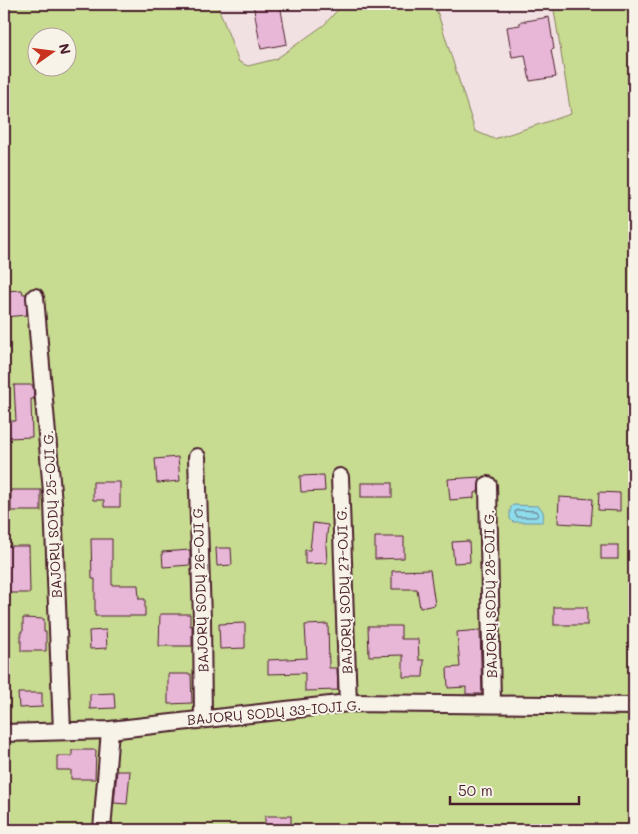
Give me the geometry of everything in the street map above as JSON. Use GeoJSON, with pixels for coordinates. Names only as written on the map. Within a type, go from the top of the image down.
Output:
{"type":"FeatureCollection","features":[{"type":"Feature","properties":{"kind":"street","name":"BAJORŲ SODŲ 25-OJI G."},"geometry":{"type":"LineString","coordinates":[[35,297],[53,503],[62,731]]}},
{"type":"Feature","properties":{"kind":"street","name":"BAJORŲ SODŲ 26-OJI G."},"geometry":{"type":"LineString","coordinates":[[196,457],[202,619],[203,718]]}},
{"type":"Feature","properties":{"kind":"street","name":"BAJORŲ SODŲ 27-OJI G."},"geometry":{"type":"LineString","coordinates":[[340,476],[348,703]]}},
{"type":"Feature","properties":{"kind":"street","name":"BAJORŲ SODŲ 28-OJI G."},"geometry":{"type":"LineString","coordinates":[[488,485],[492,704]]}},
{"type":"Feature","properties":{"kind":"street","name":"BAJORŲ SODŲ 33-IOJI G."},"geometry":{"type":"LineString","coordinates":[[4,733],[110,730],[348,703],[634,706]]}},
{"type":"Feature","properties":{"kind":"street"},"geometry":{"type":"LineString","coordinates":[[102,830],[110,730]]}},
{"type":"Feature","properties":{"kind":"green space"},"geometry":{"type":"Polygon","coordinates":[[[4,4],[217,4],[239,62],[248,66],[276,59],[324,25],[343,4],[433,4],[438,14],[475,131],[494,139],[571,114],[553,4],[634,4],[634,830],[4,830],[4,4]]]}},
{"type":"Feature","properties":{"kind":"water"},"geometry":{"type":"Polygon","coordinates":[[[513,505],[538,506],[542,509],[543,513],[542,522],[513,522],[510,519],[510,514],[513,505]]]}},
{"type":"Feature","properties":{"kind":"building"},"geometry":{"type":"Polygon","coordinates":[[[253,4],[280,4],[287,44],[261,49],[253,4]]]}},
{"type":"Feature","properties":{"kind":"building"},"geometry":{"type":"Polygon","coordinates":[[[549,17],[554,49],[551,50],[556,77],[530,81],[525,55],[512,57],[507,27],[520,25],[520,22],[549,17]]]}},
{"type":"Feature","properties":{"kind":"building"},"geometry":{"type":"Polygon","coordinates":[[[22,290],[23,294],[26,294],[27,315],[4,317],[4,291],[22,290]]]}},
{"type":"Feature","properties":{"kind":"building"},"geometry":{"type":"Polygon","coordinates":[[[14,385],[33,385],[34,399],[31,399],[32,437],[8,438],[8,421],[16,421],[14,385]]]}},
{"type":"Feature","properties":{"kind":"building"},"geometry":{"type":"Polygon","coordinates":[[[178,457],[180,481],[157,483],[155,459],[178,457]]]}},
{"type":"Feature","properties":{"kind":"building"},"geometry":{"type":"Polygon","coordinates":[[[324,475],[325,491],[301,492],[300,476],[324,475]]]}},
{"type":"Feature","properties":{"kind":"building"},"geometry":{"type":"Polygon","coordinates":[[[480,477],[478,492],[474,493],[474,498],[450,500],[448,479],[480,477]]]}},
{"type":"Feature","properties":{"kind":"building"},"geometry":{"type":"Polygon","coordinates":[[[93,482],[120,482],[120,507],[104,507],[104,500],[93,500],[93,482]]]}},
{"type":"Feature","properties":{"kind":"building"},"geometry":{"type":"Polygon","coordinates":[[[361,483],[392,483],[392,497],[361,497],[361,483]]]}},
{"type":"Feature","properties":{"kind":"building"},"geometry":{"type":"Polygon","coordinates":[[[11,490],[41,490],[41,511],[11,511],[11,490]]]}},
{"type":"Feature","properties":{"kind":"building"},"geometry":{"type":"Polygon","coordinates":[[[599,492],[620,493],[620,511],[598,510],[599,492]]]}},
{"type":"Feature","properties":{"kind":"building"},"geometry":{"type":"Polygon","coordinates":[[[559,497],[593,499],[591,525],[558,523],[559,497]]]}},
{"type":"Feature","properties":{"kind":"building"},"geometry":{"type":"Polygon","coordinates":[[[313,523],[328,525],[327,563],[305,564],[305,550],[310,550],[313,523]]]}},
{"type":"Feature","properties":{"kind":"building"},"geometry":{"type":"Polygon","coordinates":[[[375,537],[404,537],[404,558],[375,559],[375,537]]]}},
{"type":"Feature","properties":{"kind":"building"},"geometry":{"type":"Polygon","coordinates":[[[91,539],[112,539],[112,585],[138,585],[139,599],[145,599],[145,616],[95,616],[95,579],[92,579],[91,539]]]}},
{"type":"Feature","properties":{"kind":"building"},"geometry":{"type":"Polygon","coordinates":[[[469,541],[470,562],[454,563],[452,542],[469,541]]]}},
{"type":"Feature","properties":{"kind":"building"},"geometry":{"type":"Polygon","coordinates":[[[601,545],[618,545],[618,559],[601,559],[601,545]]]}},
{"type":"Feature","properties":{"kind":"building"},"geometry":{"type":"Polygon","coordinates":[[[4,546],[29,546],[30,593],[4,593],[4,546]]]}},
{"type":"Feature","properties":{"kind":"building"},"geometry":{"type":"Polygon","coordinates":[[[216,548],[231,548],[232,565],[217,566],[216,548]]]}},
{"type":"Feature","properties":{"kind":"building"},"geometry":{"type":"Polygon","coordinates":[[[190,550],[190,565],[163,567],[162,552],[190,550]]]}},
{"type":"Feature","properties":{"kind":"building"},"geometry":{"type":"Polygon","coordinates":[[[430,570],[435,605],[420,608],[417,589],[392,589],[392,571],[430,570]]]}},
{"type":"Feature","properties":{"kind":"building"},"geometry":{"type":"Polygon","coordinates":[[[554,607],[587,607],[587,625],[554,625],[554,607]]]}},
{"type":"Feature","properties":{"kind":"building"},"geometry":{"type":"Polygon","coordinates":[[[160,614],[190,614],[192,646],[159,646],[160,614]]]}},
{"type":"Feature","properties":{"kind":"building"},"geometry":{"type":"Polygon","coordinates":[[[23,618],[44,619],[46,651],[21,651],[23,618]]]}},
{"type":"Feature","properties":{"kind":"building"},"geometry":{"type":"Polygon","coordinates":[[[245,623],[245,648],[220,649],[219,624],[245,623]]]}},
{"type":"Feature","properties":{"kind":"building"},"geometry":{"type":"Polygon","coordinates":[[[328,624],[329,668],[337,668],[338,690],[305,691],[305,673],[268,674],[268,660],[307,658],[305,625],[328,624]]]}},
{"type":"Feature","properties":{"kind":"building"},"geometry":{"type":"Polygon","coordinates":[[[368,626],[401,626],[401,639],[418,639],[419,660],[424,660],[423,677],[403,677],[403,655],[369,656],[368,626]]]}},
{"type":"Feature","properties":{"kind":"building"},"geometry":{"type":"Polygon","coordinates":[[[106,630],[107,648],[90,649],[89,631],[106,630]]]}},
{"type":"Feature","properties":{"kind":"building"},"geometry":{"type":"Polygon","coordinates":[[[480,630],[482,694],[466,694],[466,687],[448,688],[447,668],[460,667],[457,632],[480,630]]]}},
{"type":"Feature","properties":{"kind":"building"},"geometry":{"type":"Polygon","coordinates":[[[168,674],[191,674],[192,703],[168,704],[168,674]]]}},
{"type":"Feature","properties":{"kind":"building"},"geometry":{"type":"Polygon","coordinates":[[[18,693],[42,693],[42,707],[19,708],[18,693]]]}},
{"type":"Feature","properties":{"kind":"building"},"geometry":{"type":"Polygon","coordinates":[[[114,693],[115,708],[90,709],[90,694],[114,693]]]}},
{"type":"Feature","properties":{"kind":"building"},"geometry":{"type":"Polygon","coordinates":[[[72,750],[96,750],[95,779],[71,779],[71,770],[57,770],[57,756],[72,756],[72,750]]]}},
{"type":"Feature","properties":{"kind":"building"},"geometry":{"type":"Polygon","coordinates":[[[117,771],[130,771],[127,804],[114,803],[117,771]]]}},
{"type":"Feature","properties":{"kind":"building"},"geometry":{"type":"Polygon","coordinates":[[[265,816],[291,816],[291,830],[265,830],[265,816]]]}}]}
